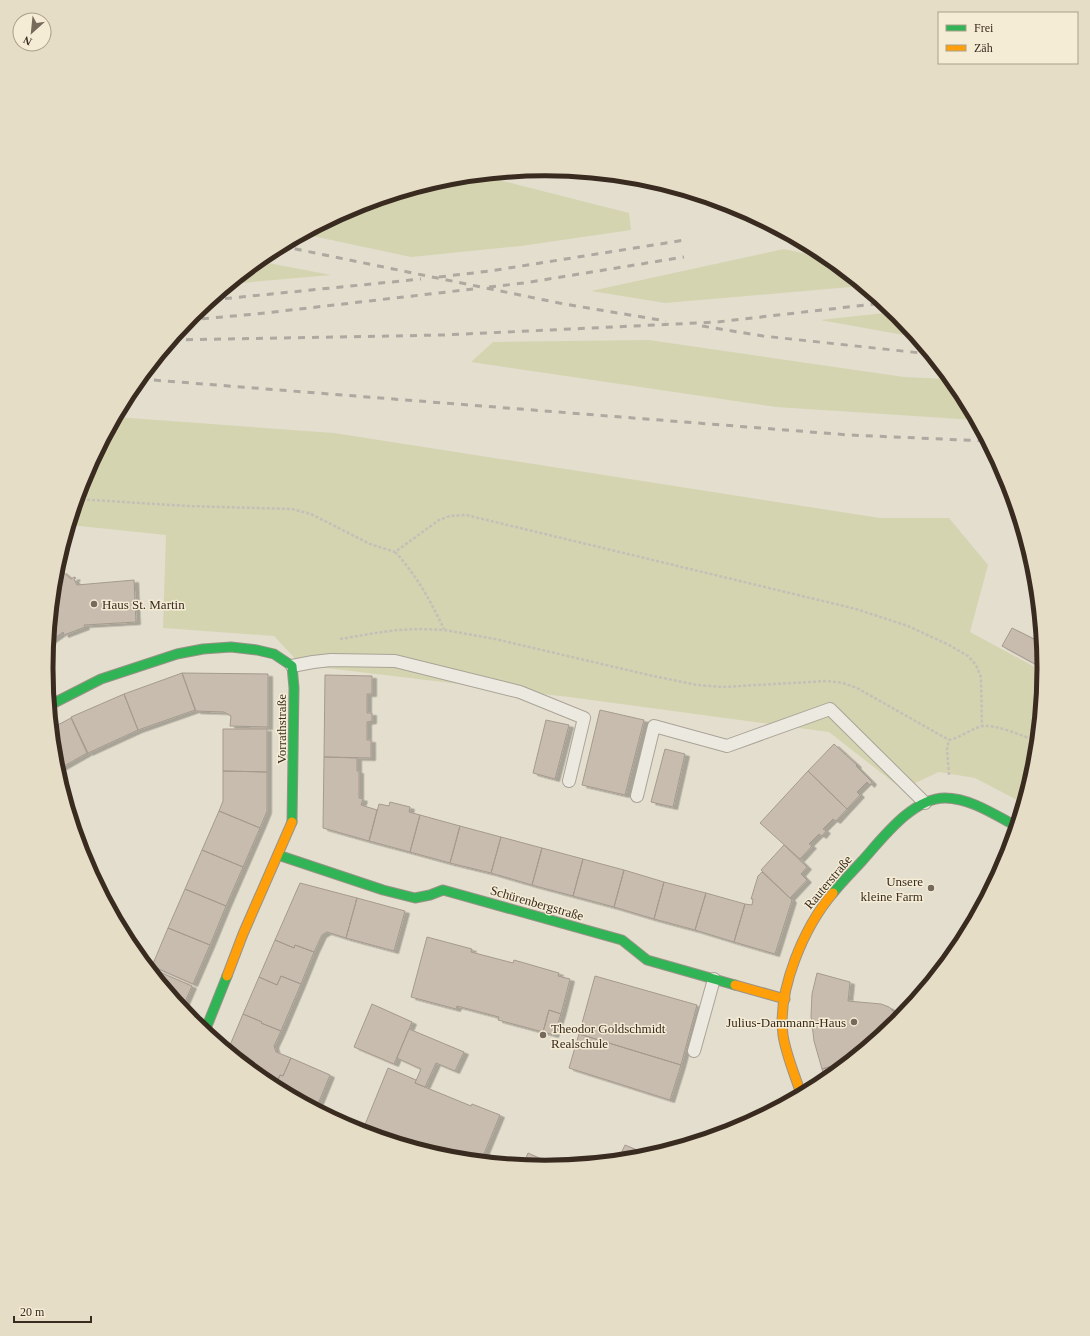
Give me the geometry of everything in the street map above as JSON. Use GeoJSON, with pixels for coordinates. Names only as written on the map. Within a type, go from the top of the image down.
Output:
{"type":"FeatureCollection","features":[{"type":"Feature","properties":{"kind":"street"},"geometry":{"type":"LineString","coordinates":[[54,703],[101,679],[177,654],[203,649],[231,648],[257,650],[274,654],[292,666]]}},
{"type":"Feature","properties":{"kind":"street","name":"Vorrathstraße"},"geometry":{"type":"LineString","coordinates":[[207,1025],[243,934],[293,820],[294,688],[292,666]]}},
{"type":"Feature","properties":{"kind":"street","name":"Rauterstraße"},"geometry":{"type":"LineString","coordinates":[[799,1089],[784,1038],[782,1017],[784,999],[800,946],[811,923],[827,899],[892,828],[925,803],[937,799],[948,798],[968,802],[1012,824]]}},
{"type":"Feature","properties":{"kind":"street","name":"Schürenbergstraße"},"geometry":{"type":"LineString","coordinates":[[278,855],[383,890],[414,898],[430,895],[443,890],[622,940],[647,960],[784,999]]}},
{"type":"Feature","properties":{"kind":"lane"},"geometry":{"type":"LineString","coordinates":[[292,666],[331,660],[396,662],[520,692],[577,715],[584,718],[569,780]]}},
{"type":"Feature","properties":{"kind":"lane"},"geometry":{"type":"LineString","coordinates":[[637,796],[654,726],[727,746],[830,709],[925,803]]}},
{"type":"Feature","properties":{"kind":"lane"},"geometry":{"type":"LineString","coordinates":[[694,1051],[714,978]]}},
{"type":"Feature","properties":{"kind":"path"},"geometry":{"type":"LineString","coordinates":[[83,499],[187,506],[292,509],[311,514],[370,544],[396,552],[423,589],[445,630]]}},
{"type":"Feature","properties":{"kind":"path"},"geometry":{"type":"LineString","coordinates":[[396,552],[439,520],[450,516],[466,515],[856,610],[908,626],[949,645],[968,656],[982,677],[982,726]]}},
{"type":"Feature","properties":{"kind":"path"},"geometry":{"type":"LineString","coordinates":[[337,640],[374,632],[421,629],[445,630],[495,639],[697,686],[723,687],[827,681],[858,688],[949,740],[957,738],[982,726],[996,728],[1032,739]]}},
{"type":"Feature","properties":{"kind":"path"},"geometry":{"type":"LineString","coordinates":[[948,798],[947,749],[949,740]]}},
{"type":"Feature","properties":{"kind":"green space"},"geometry":{"type":"Polygon","coordinates":[[[494,179],[629,213],[631,230],[521,246],[411,257],[311,236],[357,213],[418,193],[449,185],[494,179]]]}},
{"type":"Feature","properties":{"kind":"green space"},"geometry":{"type":"Polygon","coordinates":[[[784,249],[812,255],[855,287],[665,303],[591,291],[784,249]]]}},
{"type":"Feature","properties":{"kind":"green space"},"geometry":{"type":"Polygon","coordinates":[[[267,263],[331,275],[239,283],[267,263]]]}},
{"type":"Feature","properties":{"kind":"green space"},"geometry":{"type":"Polygon","coordinates":[[[885,313],[907,336],[820,320],[885,313]]]}},
{"type":"Feature","properties":{"kind":"green space"},"geometry":{"type":"Polygon","coordinates":[[[649,340],[904,377],[943,379],[970,420],[776,407],[471,362],[493,342],[649,340]]]}},
{"type":"Feature","properties":{"kind":"green space"},"geometry":{"type":"Polygon","coordinates":[[[122,417],[334,433],[880,518],[949,518],[988,565],[970,632],[1037,668],[1033,732],[1028,764],[1018,801],[975,778],[939,772],[902,789],[829,732],[569,697],[301,665],[274,636],[163,628],[166,535],[75,525],[90,480],[122,417]]]}},
{"type":"Feature","properties":{"kind":"building","name":"Haus St. Martin"},"geometry":{"type":"Polygon","coordinates":[[[62,571],[71,579],[74,577],[76,578],[74,579],[77,585],[134,580],[136,622],[84,625],[85,627],[64,635],[63,632],[54,638],[62,571]]]}},
{"type":"Feature","properties":{"kind":"building"},"geometry":{"type":"Polygon","coordinates":[[[1012,628],[1036,640],[1037,665],[1002,646],[1012,628]]]}},
{"type":"Feature","properties":{"kind":"building"},"geometry":{"type":"Polygon","coordinates":[[[182,673],[195,710],[138,730],[124,694],[182,673]]]}},
{"type":"Feature","properties":{"kind":"building"},"geometry":{"type":"Polygon","coordinates":[[[182,673],[268,674],[268,727],[230,726],[231,716],[224,712],[196,711],[182,673]]]}},
{"type":"Feature","properties":{"kind":"building"},"geometry":{"type":"Polygon","coordinates":[[[325,675],[372,676],[372,694],[367,694],[367,713],[372,713],[372,721],[367,722],[367,740],[371,740],[371,758],[324,757],[325,675]]]}},
{"type":"Feature","properties":{"kind":"building"},"geometry":{"type":"Polygon","coordinates":[[[124,694],[138,730],[88,753],[71,717],[124,694]]]}},
{"type":"Feature","properties":{"kind":"building"},"geometry":{"type":"Polygon","coordinates":[[[600,710],[644,720],[625,795],[582,785],[600,710]]]}},
{"type":"Feature","properties":{"kind":"building"},"geometry":{"type":"Polygon","coordinates":[[[71,718],[87,753],[63,767],[57,732],[56,726],[71,718]]]}},
{"type":"Feature","properties":{"kind":"building"},"geometry":{"type":"Polygon","coordinates":[[[546,720],[569,725],[555,779],[533,773],[546,720]]]}},
{"type":"Feature","properties":{"kind":"building"},"geometry":{"type":"Polygon","coordinates":[[[223,729],[267,729],[267,772],[223,771],[223,729]]]}},
{"type":"Feature","properties":{"kind":"building"},"geometry":{"type":"Polygon","coordinates":[[[834,744],[857,765],[856,766],[872,782],[870,785],[867,782],[857,792],[860,795],[847,809],[808,771],[834,744]]]}},
{"type":"Feature","properties":{"kind":"building"},"geometry":{"type":"Polygon","coordinates":[[[665,749],[685,754],[673,807],[651,802],[665,749]]]}},
{"type":"Feature","properties":{"kind":"building"},"geometry":{"type":"Polygon","coordinates":[[[324,757],[357,758],[357,771],[359,771],[359,798],[363,799],[361,805],[377,810],[369,841],[323,828],[324,757]]]}},
{"type":"Feature","properties":{"kind":"building"},"geometry":{"type":"Polygon","coordinates":[[[223,771],[267,772],[267,811],[260,828],[219,811],[223,801],[223,771]]]}},
{"type":"Feature","properties":{"kind":"building"},"geometry":{"type":"Polygon","coordinates":[[[808,771],[847,809],[836,821],[833,819],[823,829],[826,831],[822,836],[819,834],[809,844],[812,846],[800,859],[760,823],[808,771]]]}},
{"type":"Feature","properties":{"kind":"building"},"geometry":{"type":"Polygon","coordinates":[[[390,802],[410,807],[409,812],[420,815],[410,852],[369,841],[379,804],[389,806],[390,802]]]}},
{"type":"Feature","properties":{"kind":"building"},"geometry":{"type":"Polygon","coordinates":[[[219,811],[260,828],[243,867],[202,850],[219,811]]]}},
{"type":"Feature","properties":{"kind":"building"},"geometry":{"type":"Polygon","coordinates":[[[420,815],[460,826],[450,863],[410,852],[420,815]]]}},
{"type":"Feature","properties":{"kind":"building"},"geometry":{"type":"Polygon","coordinates":[[[460,826],[501,837],[491,873],[450,863],[460,826]]]}},
{"type":"Feature","properties":{"kind":"building"},"geometry":{"type":"Polygon","coordinates":[[[501,837],[542,848],[532,885],[491,873],[501,837]]]}},
{"type":"Feature","properties":{"kind":"building"},"geometry":{"type":"Polygon","coordinates":[[[784,845],[807,867],[801,874],[807,880],[790,898],[761,870],[784,845]]]}},
{"type":"Feature","properties":{"kind":"building"},"geometry":{"type":"Polygon","coordinates":[[[542,848],[583,859],[573,896],[532,885],[542,848]]]}},
{"type":"Feature","properties":{"kind":"building"},"geometry":{"type":"Polygon","coordinates":[[[202,850],[243,867],[226,906],[185,889],[202,850]]]}},
{"type":"Feature","properties":{"kind":"building"},"geometry":{"type":"Polygon","coordinates":[[[583,859],[624,870],[614,907],[573,896],[583,859]]]}},
{"type":"Feature","properties":{"kind":"building"},"geometry":{"type":"Polygon","coordinates":[[[624,870],[664,882],[654,919],[614,907],[624,870]]]}},
{"type":"Feature","properties":{"kind":"building"},"geometry":{"type":"Polygon","coordinates":[[[762,872],[792,900],[775,954],[734,942],[745,904],[752,905],[753,899],[751,899],[758,876],[762,872]]]}},
{"type":"Feature","properties":{"kind":"building"},"geometry":{"type":"Polygon","coordinates":[[[664,882],[706,893],[695,930],[654,919],[664,882]]]}},
{"type":"Feature","properties":{"kind":"building"},"geometry":{"type":"Polygon","coordinates":[[[300,883],[357,898],[346,938],[327,932],[322,935],[314,952],[295,945],[294,948],[275,940],[300,883]]]}},
{"type":"Feature","properties":{"kind":"building"},"geometry":{"type":"Polygon","coordinates":[[[185,889],[226,906],[210,945],[168,928],[185,889]]]}},
{"type":"Feature","properties":{"kind":"building"},"geometry":{"type":"Polygon","coordinates":[[[706,893],[745,904],[734,942],[695,930],[706,893]]]}},
{"type":"Feature","properties":{"kind":"building"},"geometry":{"type":"Polygon","coordinates":[[[357,898],[405,911],[394,951],[346,938],[357,898]]]}},
{"type":"Feature","properties":{"kind":"building"},"geometry":{"type":"Polygon","coordinates":[[[168,928],[210,945],[193,984],[154,967],[153,965],[168,928]]]}},
{"type":"Feature","properties":{"kind":"building"},"geometry":{"type":"Polygon","coordinates":[[[427,937],[472,949],[471,952],[513,963],[514,960],[559,973],[558,976],[570,979],[561,1014],[549,1010],[543,1032],[498,1020],[499,1017],[457,1006],[456,1009],[411,997],[427,937]]]}},
{"type":"Feature","properties":{"kind":"building"},"geometry":{"type":"Polygon","coordinates":[[[275,940],[294,948],[295,945],[314,952],[301,984],[281,976],[277,985],[259,977],[275,940]]]}},
{"type":"Feature","properties":{"kind":"building"},"geometry":{"type":"Polygon","coordinates":[[[158,971],[192,986],[185,1003],[158,971]]]}},
{"type":"Feature","properties":{"kind":"building","name":"Julius-Dammann-Haus"},"geometry":{"type":"Polygon","coordinates":[[[817,973],[850,982],[848,1001],[881,1004],[889,1007],[895,1014],[845,1058],[835,1065],[822,1069],[814,1041],[811,1016],[812,994],[817,973]]]}},
{"type":"Feature","properties":{"kind":"building"},"geometry":{"type":"Polygon","coordinates":[[[281,976],[301,984],[281,1031],[243,1014],[259,977],[277,985],[281,976]]]}},
{"type":"Feature","properties":{"kind":"building"},"geometry":{"type":"Polygon","coordinates":[[[595,976],[697,1005],[681,1065],[579,1034],[595,976]]]}},
{"type":"Feature","properties":{"kind":"building"},"geometry":{"type":"Polygon","coordinates":[[[372,1004],[412,1022],[394,1064],[354,1047],[372,1004]]]}},
{"type":"Feature","properties":{"kind":"building"},"geometry":{"type":"Polygon","coordinates":[[[549,1010],[561,1014],[554,1035],[543,1032],[549,1010]]]}},
{"type":"Feature","properties":{"kind":"building"},"geometry":{"type":"Polygon","coordinates":[[[243,1014],[281,1031],[274,1046],[276,1052],[291,1058],[283,1076],[280,1075],[278,1081],[230,1045],[243,1014]]]}},
{"type":"Feature","properties":{"kind":"building"},"geometry":{"type":"Polygon","coordinates":[[[409,1029],[464,1052],[455,1071],[436,1063],[425,1087],[415,1083],[421,1069],[397,1058],[409,1029]]]}},
{"type":"Feature","properties":{"kind":"building"},"geometry":{"type":"Polygon","coordinates":[[[579,1034],[681,1065],[670,1100],[569,1068],[579,1034]]]}},
{"type":"Feature","properties":{"kind":"building"},"geometry":{"type":"Polygon","coordinates":[[[291,1058],[330,1075],[318,1104],[278,1081],[280,1075],[283,1076],[291,1058]]]}},
{"type":"Feature","properties":{"kind":"building"},"geometry":{"type":"Polygon","coordinates":[[[835,1065],[823,1073],[822,1069],[835,1065]]]}},
{"type":"Feature","properties":{"kind":"building"},"geometry":{"type":"Polygon","coordinates":[[[388,1068],[416,1080],[415,1083],[471,1106],[472,1104],[500,1115],[483,1156],[449,1151],[387,1134],[365,1126],[388,1068]]]}},
{"type":"Feature","properties":{"kind":"building"},"geometry":{"type":"Polygon","coordinates":[[[625,1145],[640,1151],[621,1154],[625,1145]]]}},
{"type":"Feature","properties":{"kind":"building"},"geometry":{"type":"Polygon","coordinates":[[[528,1153],[544,1160],[525,1159],[528,1153]]]}},
{"type":"Feature","properties":{"kind":"railway"},"geometry":{"type":"LineString","coordinates":[[439,277],[490,271],[685,240]]}},
{"type":"Feature","properties":{"kind":"railway"},"geometry":{"type":"LineString","coordinates":[[290,248],[564,304],[666,321]]}},
{"type":"Feature","properties":{"kind":"railway"},"geometry":{"type":"LineString","coordinates":[[489,287],[524,283],[684,257]]}},
{"type":"Feature","properties":{"kind":"railway"},"geometry":{"type":"LineString","coordinates":[[220,299],[421,279]]}},
{"type":"Feature","properties":{"kind":"railway"},"geometry":{"type":"LineString","coordinates":[[198,319],[256,314],[473,289]]}},
{"type":"Feature","properties":{"kind":"railway"},"geometry":{"type":"LineString","coordinates":[[179,340],[444,335],[717,322],[875,304]]}},
{"type":"Feature","properties":{"kind":"railway"},"geometry":{"type":"LineString","coordinates":[[702,326],[763,336],[923,353]]}},
{"type":"Feature","properties":{"kind":"railway"},"geometry":{"type":"LineString","coordinates":[[147,380],[849,435],[981,441]]}},
{"type":"Feature","properties":{"kind":"traffic: fast"},"geometry":{"type":"LineString","coordinates":[[54,703],[101,679],[177,654],[203,649],[231,647],[257,650],[274,654],[292,666],[294,688],[292,822]]}},
{"type":"Feature","properties":{"kind":"traffic: fast"},"geometry":{"type":"LineString","coordinates":[[833,893],[888,831],[910,812],[933,800],[945,798],[964,801],[982,808],[1012,824]]}},
{"type":"Feature","properties":{"kind":"traffic: fast"},"geometry":{"type":"LineString","coordinates":[[278,855],[383,890],[415,898],[430,895],[443,890],[622,940],[647,960],[735,985]]}},
{"type":"Feature","properties":{"kind":"traffic: fast"},"geometry":{"type":"LineString","coordinates":[[207,1025],[227,976]]}},
{"type":"Feature","properties":{"kind":"traffic: slow"},"geometry":{"type":"LineString","coordinates":[[227,976],[243,934],[292,822]]}},
{"type":"Feature","properties":{"kind":"traffic: slow"},"geometry":{"type":"LineString","coordinates":[[799,1089],[784,1042],[782,1017],[784,999],[795,960],[803,941],[812,923],[833,893]]}},
{"type":"Feature","properties":{"kind":"traffic: slow"},"geometry":{"type":"LineString","coordinates":[[735,985],[785,999]]}},
{"type":"Feature","properties":{"kind":"place","name":"Haus St. Martin"},"geometry":{"type":"Point","coordinates":[94,604]}},
{"type":"Feature","properties":{"kind":"place","name":"Unsere kleine Farm"},"geometry":{"type":"Point","coordinates":[931,888]}},
{"type":"Feature","properties":{"kind":"place","name":"Julius-Dammann-Haus"},"geometry":{"type":"Point","coordinates":[854,1022]}},
{"type":"Feature","properties":{"kind":"place","name":"Theodor Goldschmidt Realschule"},"geometry":{"type":"Point","coordinates":[543,1035]}}]}
